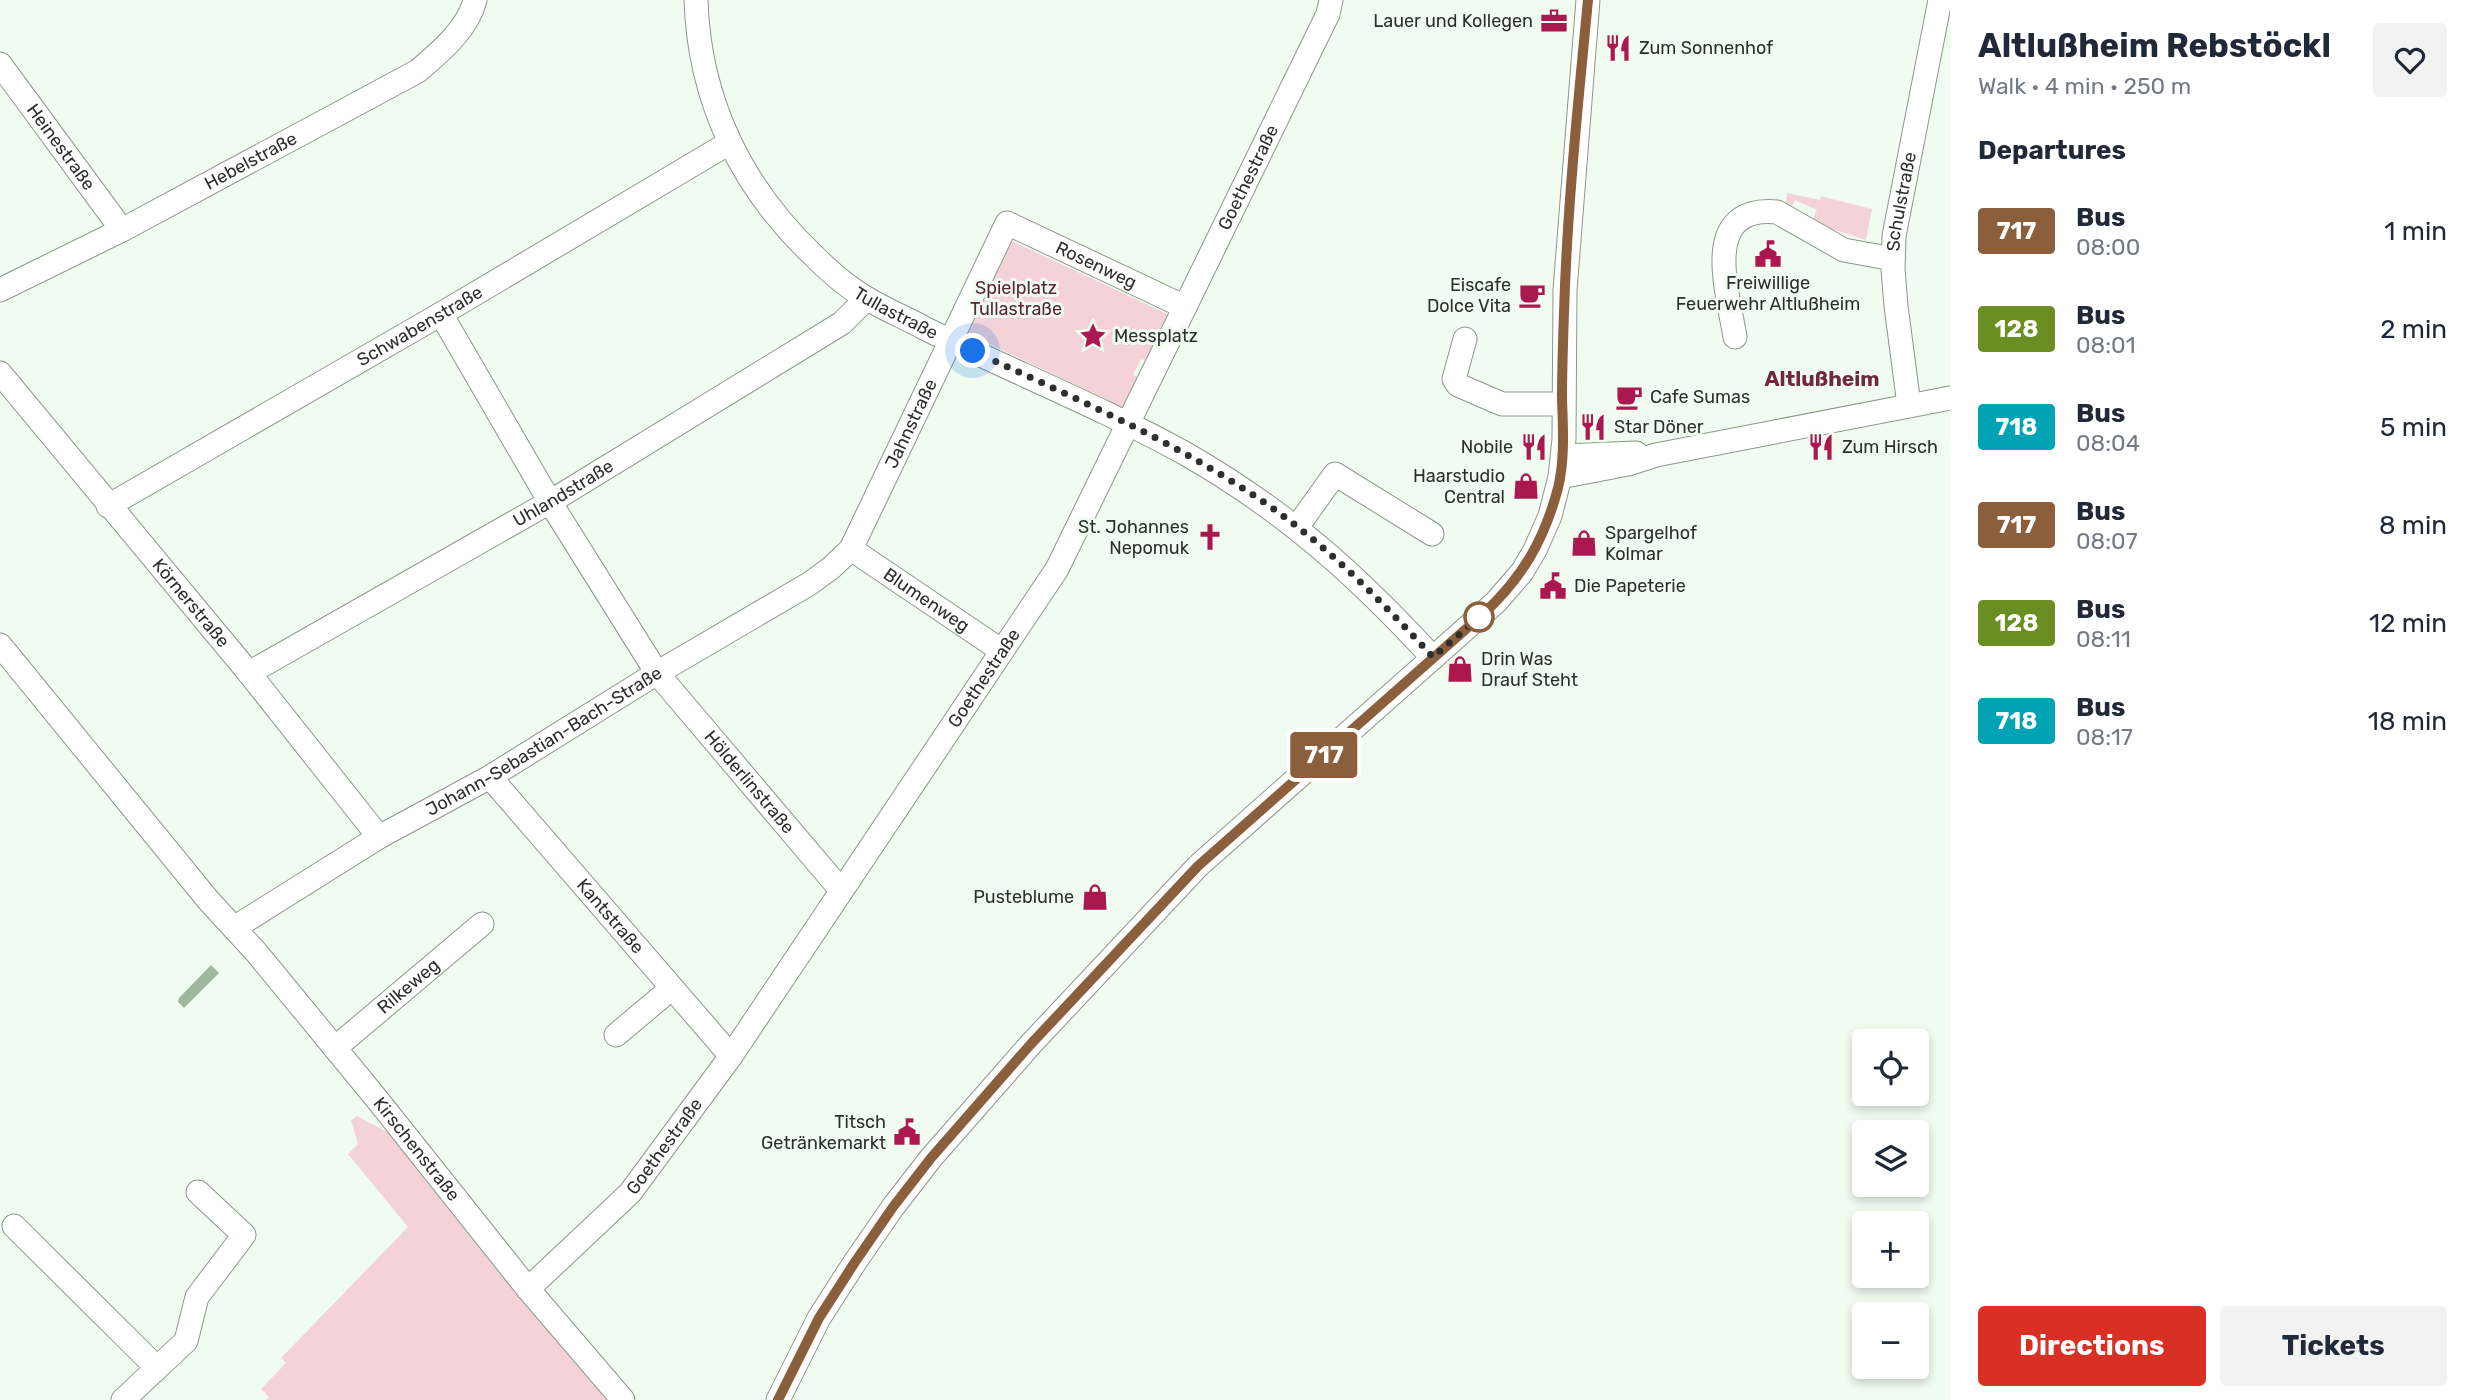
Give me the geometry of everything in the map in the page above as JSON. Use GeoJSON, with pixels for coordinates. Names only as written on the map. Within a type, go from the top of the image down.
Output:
{"type":"FeatureCollection","features":[{"type":"Feature","properties":{"kind":"street","name":"Hebelstraße"},"geometry":{"type":"LineString","coordinates":[[0,290],[122,229],[418,71],[451,40],[473,9],[475,0]]}},
{"type":"Feature","properties":{"kind":"street","name":"Tullastraße"},"geometry":{"type":"LineString","coordinates":[[696,0],[703,65],[729,143],[766,206],[796,240],[830,272],[866,299],[1129,424],[1227,479],[1297,527],[1359,580],[1433,657]]}},
{"type":"Feature","properties":{"kind":"street","name":"Goethestraße"},"geometry":{"type":"LineString","coordinates":[[528,1289],[631,1193],[731,1056],[840,889],[1057,569],[1328,14],[1331,0]]}},
{"type":"Feature","properties":{"kind":"street"},"geometry":{"type":"LineString","coordinates":[[778,1400],[819,1318],[862,1251],[931,1158],[1012,1066],[1198,866],[1496,602],[1522,572],[1543,533],[1562,466],[1565,277],[1588,0]]}},
{"type":"Feature","properties":{"kind":"street","name":"Schulstraße"},"geometry":{"type":"LineString","coordinates":[[1909,405],[1896,306],[1893,259],[1896,214],[1943,7]]}},
{"type":"Feature","properties":{"kind":"street","name":"Heinestraße"},"geometry":{"type":"LineString","coordinates":[[0,65],[122,229]]}},
{"type":"Feature","properties":{"kind":"street","name":"Schwabenstraße"},"geometry":{"type":"LineString","coordinates":[[108,506],[441,314],[729,143]]}},
{"type":"Feature","properties":{"kind":"street"},"geometry":{"type":"LineString","coordinates":[[1735,337],[1723,265],[1726,242],[1732,226],[1748,215],[1766,211],[1777,212],[1844,250],[1893,259]]}},
{"type":"Feature","properties":{"kind":"street","name":"Rosenweg"},"geometry":{"type":"LineString","coordinates":[[1007,223],[1185,307]]}},
{"type":"Feature","properties":{"kind":"street","name":"Jahnstraße"},"geometry":{"type":"LineString","coordinates":[[851,549],[1007,223]]}},
{"type":"Feature","properties":{"kind":"street","name":"Uhlandstraße"},"geometry":{"type":"LineString","coordinates":[[249,673],[550,502],[842,323],[866,299]]}},
{"type":"Feature","properties":{"kind":"street","name":"Hölderlinstraße"},"geometry":{"type":"LineString","coordinates":[[441,314],[550,502],[657,673],[840,889]]}},
{"type":"Feature","properties":{"kind":"street"},"geometry":{"type":"LineString","coordinates":[[1465,339],[1454,371],[1456,384],[1499,404],[1562,404]]}},
{"type":"Feature","properties":{"kind":"street","name":"Körnerstraße"},"geometry":{"type":"LineString","coordinates":[[0,373],[249,673],[379,837]]}},
{"type":"Feature","properties":{"kind":"street"},"geometry":{"type":"LineString","coordinates":[[1562,466],[1628,464],[1656,455],[1950,398]]}},
{"type":"Feature","properties":{"kind":"street"},"geometry":{"type":"LineString","coordinates":[[1297,527],[1335,474],[1432,534]]}},
{"type":"Feature","properties":{"kind":"street","name":"Blumenweg"},"geometry":{"type":"LineString","coordinates":[[851,549],[1002,651]]}},
{"type":"Feature","properties":{"kind":"street","name":"Johann-Sebastian-Bach-Straße"},"geometry":{"type":"LineString","coordinates":[[234,928],[379,837],[490,777],[657,673],[809,584],[851,549]]}},
{"type":"Feature","properties":{"kind":"street","name":"Kirschenstraße"},"geometry":{"type":"LineString","coordinates":[[0,645],[209,901],[335,1048],[528,1289],[623,1400]]}},
{"type":"Feature","properties":{"kind":"street","name":"Kantstraße"},"geometry":{"type":"LineString","coordinates":[[490,777],[731,1056]]}},
{"type":"Feature","properties":{"kind":"street","name":"Rilkeweg"},"geometry":{"type":"LineString","coordinates":[[335,1048],[482,924]]}},
{"type":"Feature","properties":{"kind":"street"},"geometry":{"type":"LineString","coordinates":[[616,1035],[672,988]]}},
{"type":"Feature","properties":{"kind":"street"},"geometry":{"type":"LineString","coordinates":[[123,1400],[186,1341],[197,1297],[244,1234],[198,1192]]}},
{"type":"Feature","properties":{"kind":"street"},"geometry":{"type":"LineString","coordinates":[[14,1226],[156,1367]]}},
{"type":"Feature","properties":{"kind":"green space"},"geometry":{"type":"Polygon","coordinates":[[[1787,193],[1820,200],[1821,196],[1872,209],[1866,240],[1817,224],[1812,220],[1817,210],[1795,200],[1790,210],[1786,202],[1787,193]]]}},
{"type":"Feature","properties":{"kind":"green space","name":"Spielplatz Tullastraße"},"geometry":{"type":"Polygon","coordinates":[[[1012,241],[1165,313],[1167,316],[1146,361],[1141,359],[1133,375],[1138,377],[1125,406],[968,334],[1012,241]]]}},
{"type":"Feature","properties":{"kind":"green space"},"geometry":{"type":"Polygon","coordinates":[[[357,1116],[389,1133],[608,1400],[266,1400],[269,1397],[261,1389],[286,1363],[281,1358],[408,1227],[348,1154],[358,1144],[351,1120],[357,1116]]]}},
{"type":"Feature","properties":{"kind":"shaded area"},"geometry":{"type":"Polygon","coordinates":[[[211,965],[219,973],[184,1008],[178,1002],[179,998],[211,965]]]}},
{"type":"Feature","properties":{"kind":"bus line","name":"717"},"geometry":{"type":"LineString","coordinates":[[778,1400],[819,1318],[893,1207],[931,1158],[1030,1045],[1198,866],[1483,614],[1510,588],[1535,550],[1550,516],[1563,456],[1565,290],[1588,0]]}},
{"type":"Feature","properties":{"kind":"place","name":"Lauer und Kollegen"},"geometry":{"type":"Point","coordinates":[1554,21]}},
{"type":"Feature","properties":{"kind":"place","name":"Zum Sonnenhof"},"geometry":{"type":"Point","coordinates":[1618,48]}},
{"type":"Feature","properties":{"kind":"place","name":"Freiwillige Feuerwehr Altlußheim"},"geometry":{"type":"Point","coordinates":[1768,254]}},
{"type":"Feature","properties":{"kind":"place","name":"Eiscafe Dolce Vita"},"geometry":{"type":"Point","coordinates":[1532,295]}},
{"type":"Feature","properties":{"kind":"place","name":"Messplatz"},"geometry":{"type":"Point","coordinates":[1093,336]}},
{"type":"Feature","properties":{"kind":"place","name":"Cafe Sumas"},"geometry":{"type":"Point","coordinates":[1629,397]}},
{"type":"Feature","properties":{"kind":"place","name":"Star Döner"},"geometry":{"type":"Point","coordinates":[1593,427]}},
{"type":"Feature","properties":{"kind":"place","name":"Nobile"},"geometry":{"type":"Point","coordinates":[1534,447]}},
{"type":"Feature","properties":{"kind":"place","name":"Zum Hirsch"},"geometry":{"type":"Point","coordinates":[1821,447]}},
{"type":"Feature","properties":{"kind":"place","name":"Haarstudio Central"},"geometry":{"type":"Point","coordinates":[1526,486]}},
{"type":"Feature","properties":{"kind":"place","name":"St. Johannes Nepomuk"},"geometry":{"type":"Point","coordinates":[1210,537]}},
{"type":"Feature","properties":{"kind":"place","name":"Spargelhof Kolmar"},"geometry":{"type":"Point","coordinates":[1584,543]}},
{"type":"Feature","properties":{"kind":"place","name":"Die Papeterie"},"geometry":{"type":"Point","coordinates":[1553,586]}},
{"type":"Feature","properties":{"kind":"place","name":"Drin Was Drauf Steht"},"geometry":{"type":"Point","coordinates":[1460,669]}},
{"type":"Feature","properties":{"kind":"place","name":"Pusteblume"},"geometry":{"type":"Point","coordinates":[1095,897]}},
{"type":"Feature","properties":{"kind":"place","name":"Titsch Getränkemarkt"},"geometry":{"type":"Point","coordinates":[907,1132]}},
{"type":"Feature","properties":{"kind":"district","name":"Altlußheim"},"geometry":{"type":"Point","coordinates":[1822,379]}},
{"type":"Feature","properties":{"kind":"route"},"geometry":{"type":"LineString","coordinates":[[973,351],[1129,424],[1186,454],[1265,503],[1359,580],[1433,657],[1483,614],[1479,617]]}}]}
